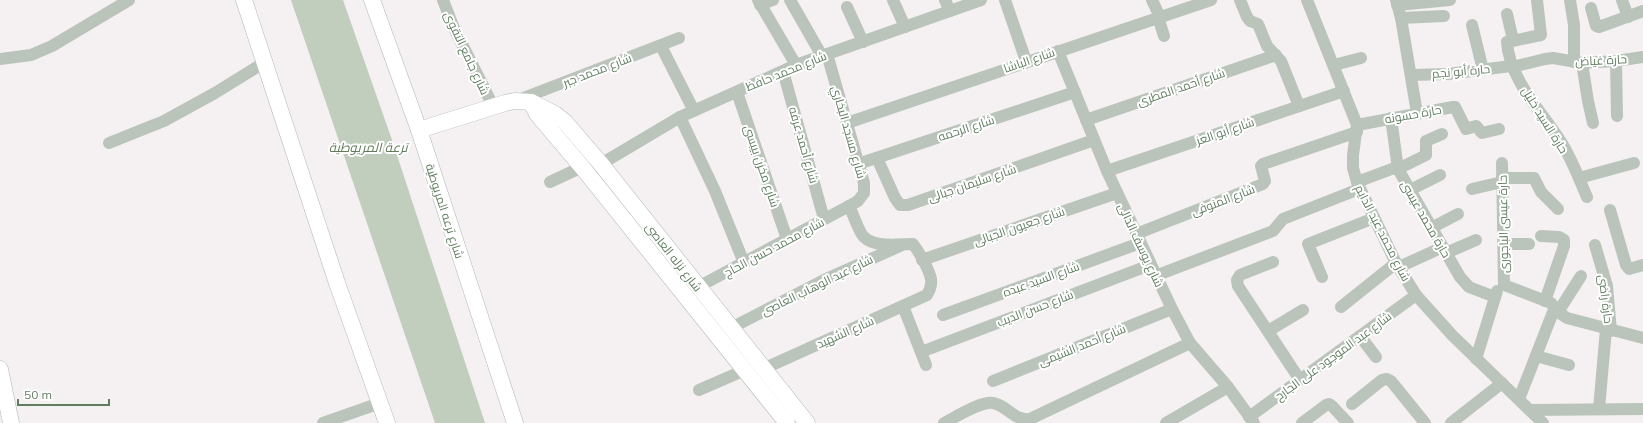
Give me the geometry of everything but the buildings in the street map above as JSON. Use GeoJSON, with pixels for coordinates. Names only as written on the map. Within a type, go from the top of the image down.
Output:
{"type":"FeatureCollection","features":[{"type":"Feature","properties":{"kind":"street"},"geometry":{"type":"LineString","coordinates":[[0,59],[30,55],[52,46],[129,0]]}},
{"type":"Feature","properties":{"kind":"street"},"geometry":{"type":"LineString","coordinates":[[244,0],[335,276],[387,423]]}},
{"type":"Feature","properties":{"kind":"street","name":"شارع ترعه المريوطية"},"geometry":{"type":"LineString","coordinates":[[372,0],[419,130],[515,423]]}},
{"type":"Feature","properties":{"kind":"street","name":"شارع جامع التقوى"},"geometry":{"type":"LineString","coordinates":[[443,0],[453,26],[493,106]]}},
{"type":"Feature","properties":{"kind":"street"},"geometry":{"type":"LineString","coordinates":[[774,0],[759,2],[796,65]]}},
{"type":"Feature","properties":{"kind":"street","name":"شارع مسجد البخاري"},"geometry":{"type":"LineString","coordinates":[[790,0],[825,55],[847,123],[864,183],[864,193],[858,201],[849,206]]}},
{"type":"Feature","properties":{"kind":"street"},"geometry":{"type":"LineString","coordinates":[[893,0],[905,27]]}},
{"type":"Feature","properties":{"kind":"street","name":"شارع محمد حافظ"},"geometry":{"type":"LineString","coordinates":[[600,164],[680,117],[796,65],[905,27],[948,5],[981,0]]}},
{"type":"Feature","properties":{"kind":"street"},"geometry":{"type":"LineString","coordinates":[[1005,0],[1026,61]]}},
{"type":"Feature","properties":{"kind":"street"},"geometry":{"type":"LineString","coordinates":[[1152,0],[1159,17],[1164,36]]}},
{"type":"Feature","properties":{"kind":"street","name":"شارع الباشا"},"geometry":{"type":"LineString","coordinates":[[847,123],[1159,17],[1180,5],[1211,0]]}},
{"type":"Feature","properties":{"kind":"street"},"geometry":{"type":"LineString","coordinates":[[1240,0],[1247,17],[1250,21],[1258,24],[1267,46],[1281,61],[1299,106]]}},
{"type":"Feature","properties":{"kind":"street"},"geometry":{"type":"LineString","coordinates":[[1307,0],[1334,65],[1357,128]]}},
{"type":"Feature","properties":{"kind":"street"},"geometry":{"type":"LineString","coordinates":[[1417,113],[1401,18],[1396,3],[1450,0]]}},
{"type":"Feature","properties":{"kind":"street"},"geometry":{"type":"LineString","coordinates":[[1512,67],[1507,42],[1540,35],[1537,0]]}},
{"type":"Feature","properties":{"kind":"street"},"geometry":{"type":"LineString","coordinates":[[1570,0],[1578,63],[1593,123]]}},
{"type":"Feature","properties":{"kind":"street"},"geometry":{"type":"LineString","coordinates":[[1622,0],[1628,17]]}},
{"type":"Feature","properties":{"kind":"street"},"geometry":{"type":"LineString","coordinates":[[847,7],[863,42]]}},
{"type":"Feature","properties":{"kind":"street"},"geometry":{"type":"LineString","coordinates":[[1591,8],[1596,26],[1643,11]]}},
{"type":"Feature","properties":{"kind":"street"},"geometry":{"type":"LineString","coordinates":[[1507,14],[1512,40]]}},
{"type":"Feature","properties":{"kind":"street"},"geometry":{"type":"LineString","coordinates":[[1401,18],[1444,16]]}},
{"type":"Feature","properties":{"kind":"street"},"geometry":{"type":"LineString","coordinates":[[1472,25],[1483,70]]}},
{"type":"Feature","properties":{"kind":"street","name":"شارع محمد جبر"},"geometry":{"type":"LineString","coordinates":[[515,101],[679,38]]}},
{"type":"Feature","properties":{"kind":"street"},"geometry":{"type":"LineString","coordinates":[[661,46],[694,111]]}},
{"type":"Feature","properties":{"kind":"street","name":"شارع يوسف الدالى"},"geometry":{"type":"LineString","coordinates":[[1058,51],[1107,171],[1172,309],[1190,343],[1228,387],[1252,420]]}},
{"type":"Feature","properties":{"kind":"street","name":"شارع أحمد المطرى"},"geometry":{"type":"LineString","coordinates":[[1086,120],[1276,55]]}},
{"type":"Feature","properties":{"kind":"street","name":"حارة غياض"},"geometry":{"type":"LineString","coordinates":[[1512,67],[1553,58],[1578,63],[1616,61],[1643,57]]}},
{"type":"Feature","properties":{"kind":"street"},"geometry":{"type":"LineString","coordinates":[[1334,65],[1361,58]]}},
{"type":"Feature","properties":{"kind":"street"},"geometry":{"type":"LineString","coordinates":[[1616,61],[1617,116]]}},
{"type":"Feature","properties":{"kind":"street"},"geometry":{"type":"LineString","coordinates":[[110,143],[164,120],[215,93],[264,62]]}},
{"type":"Feature","properties":{"kind":"street","name":"حارة أبو نجم"},"geometry":{"type":"LineString","coordinates":[[1411,75],[1448,74],[1512,67]]}},
{"type":"Feature","properties":{"kind":"street","name":"حارة السيد خليل"},"geometry":{"type":"LineString","coordinates":[[1512,67],[1562,144],[1587,197]]}},
{"type":"Feature","properties":{"kind":"street","name":"شارع أحمد عرفه"},"geometry":{"type":"LineString","coordinates":[[783,71],[824,220]]}},
{"type":"Feature","properties":{"kind":"street","name":"شارع أبو العز"},"geometry":{"type":"LineString","coordinates":[[1107,171],[1344,91]]}},
{"type":"Feature","properties":{"kind":"street","name":"شارع مخزن بيبسى"},"geometry":{"type":"LineString","coordinates":[[736,92],[787,239]]}},
{"type":"Feature","properties":{"kind":"street","name":"شارع الرحمه"},"geometry":{"type":"LineString","coordinates":[[858,164],[1075,92]]}},
{"type":"Feature","properties":{"kind":"street","name":"شارع نزله العاصى"},"geometry":{"type":"LineString","coordinates":[[419,130],[493,106],[515,101],[531,102],[555,114],[565,122],[600,164],[731,328],[743,360],[763,369],[807,423]]}},
{"type":"Feature","properties":{"kind":"street","name":"شارع نزله العاصى"},"geometry":{"type":"LineString","coordinates":[[531,102],[537,114],[582,167],[626,223],[743,360],[787,423]]}},
{"type":"Feature","properties":{"kind":"street","name":"حارة حسونه"},"geometry":{"type":"LineString","coordinates":[[1357,128],[1391,118],[1455,107],[1465,128],[1476,126],[1482,133],[1499,129]]}},
{"type":"Feature","properties":{"kind":"street"},"geometry":{"type":"LineString","coordinates":[[680,117],[715,191],[744,262]]}},
{"type":"Feature","properties":{"kind":"street","name":"حارة محمد عيسى"},"geometry":{"type":"LineString","coordinates":[[1391,118],[1397,168],[1444,250],[1464,283],[1469,287],[1495,297]]}},
{"type":"Feature","properties":{"kind":"street","name":"شارع محمد عبد الدايم"},"geometry":{"type":"LineString","coordinates":[[1357,128],[1353,154],[1353,168],[1358,186],[1397,265],[1416,295],[1452,335],[1543,423]]}},
{"type":"Feature","properties":{"kind":"street","name":"شارع المنوفى"},"geometry":{"type":"LineString","coordinates":[[1138,239],[1263,184],[1265,182],[1260,166],[1263,164],[1357,128]]}},
{"type":"Feature","properties":{"kind":"street"},"geometry":{"type":"LineString","coordinates":[[1156,276],[1273,231],[1283,220],[1288,217],[1426,155],[1426,141],[1442,134]]}},
{"type":"Feature","properties":{"kind":"street","name":"شارع سليمان جبالى"},"geometry":{"type":"LineString","coordinates":[[876,158],[897,202],[900,205],[908,205],[1094,140]]}},
{"type":"Feature","properties":{"kind":"street","name":"حارة عيسى الباجورى"},"geometry":{"type":"LineString","coordinates":[[1502,163],[1504,285]]}},
{"type":"Feature","properties":{"kind":"street"},"geometry":{"type":"LineString","coordinates":[[1579,178],[1634,163]]}},
{"type":"Feature","properties":{"kind":"street"},"geometry":{"type":"LineString","coordinates":[[550,182],[582,167]]}},
{"type":"Feature","properties":{"kind":"street"},"geometry":{"type":"LineString","coordinates":[[1410,190],[1440,175]]}},
{"type":"Feature","properties":{"kind":"street"},"geometry":{"type":"LineString","coordinates":[[1472,189],[1502,180],[1534,178],[1541,192],[1558,209]]}},
{"type":"Feature","properties":{"kind":"street","name":"شارع جعيون الجبالى"},"geometry":{"type":"LineString","coordinates":[[922,260],[1117,193]]}},
{"type":"Feature","properties":{"kind":"street"},"geometry":{"type":"LineString","coordinates":[[849,206],[863,237],[872,242],[883,244],[913,244],[918,250],[922,260]]}},
{"type":"Feature","properties":{"kind":"street","name":"شارع محمد حسن الحاج"},"geometry":{"type":"LineString","coordinates":[[698,287],[849,206]]}},
{"type":"Feature","properties":{"kind":"street"},"geometry":{"type":"LineString","coordinates":[[1610,210],[1626,265],[1629,269],[1643,265]]}},
{"type":"Feature","properties":{"kind":"street"},"geometry":{"type":"LineString","coordinates":[[626,223],[640,214]]}},
{"type":"Feature","properties":{"kind":"street"},"geometry":{"type":"LineString","coordinates":[[1432,228],[1458,214]]}},
{"type":"Feature","properties":{"kind":"street"},"geometry":{"type":"LineString","coordinates":[[1322,277],[1308,244],[1374,218]]}},
{"type":"Feature","properties":{"kind":"street"},"geometry":{"type":"LineString","coordinates":[[1519,399],[1536,356],[1553,306],[1564,246],[1564,240],[1559,237],[1541,236]]}},
{"type":"Feature","properties":{"kind":"street","name":"شارع السيد عبده"},"geometry":{"type":"LineString","coordinates":[[943,315],[1138,239]]}},
{"type":"Feature","properties":{"kind":"street"},"geometry":{"type":"LineString","coordinates":[[1341,307],[1397,265],[1476,240]]}},
{"type":"Feature","properties":{"kind":"street","name":"شارع عبد الوهاب العاصى"},"geometry":{"type":"LineString","coordinates":[[731,328],[824,280],[904,244]]}},
{"type":"Feature","properties":{"kind":"street"},"geometry":{"type":"LineString","coordinates":[[1503,244],[1529,244]]}},
{"type":"Feature","properties":{"kind":"street","name":"حارة راضى"},"geometry":{"type":"LineString","coordinates":[[1595,245],[1607,286],[1608,330],[1599,409]]}},
{"type":"Feature","properties":{"kind":"street","name":"شارع الشهيد"},"geometry":{"type":"LineString","coordinates":[[763,369],[928,295],[931,288],[931,279],[922,260]]}},
{"type":"Feature","properties":{"kind":"street"},"geometry":{"type":"LineString","coordinates":[[1274,262],[1240,275],[1237,280],[1238,286],[1300,380]]}},
{"type":"Feature","properties":{"kind":"street","name":"شارع حسن الديب"},"geometry":{"type":"LineString","coordinates":[[921,352],[1150,265]]}},
{"type":"Feature","properties":{"kind":"street"},"geometry":{"type":"LineString","coordinates":[[1553,306],[1582,276]]}},
{"type":"Feature","properties":{"kind":"street"},"geometry":{"type":"LineString","coordinates":[[1476,359],[1500,285],[1504,285],[1553,306],[1567,318],[1643,338]]}},
{"type":"Feature","properties":{"kind":"street","name":"شارع عبد الموجود على الجارح"},"geometry":{"type":"LineString","coordinates":[[1252,420],[1300,380],[1416,295]]}},
{"type":"Feature","properties":{"kind":"street"},"geometry":{"type":"LineString","coordinates":[[904,306],[926,366]]}},
{"type":"Feature","properties":{"kind":"street","name":"شارع أحمد الشيمى"},"geometry":{"type":"LineString","coordinates":[[993,381],[1172,309]]}},
{"type":"Feature","properties":{"kind":"street"},"geometry":{"type":"LineString","coordinates":[[1268,332],[1303,310]]}},
{"type":"Feature","properties":{"kind":"street"},"geometry":{"type":"LineString","coordinates":[[1360,336],[1376,357]]}},
{"type":"Feature","properties":{"kind":"street"},"geometry":{"type":"LineString","coordinates":[[944,423],[984,403],[993,403],[1022,420],[1030,419],[1190,343]]}},
{"type":"Feature","properties":{"kind":"street"},"geometry":{"type":"LineString","coordinates":[[1536,356],[1568,366]]}},
{"type":"Feature","properties":{"kind":"street"},"geometry":{"type":"LineString","coordinates":[[699,390],[743,360]]}},
{"type":"Feature","properties":{"kind":"street"},"geometry":{"type":"LineString","coordinates":[[0,368],[11,423]]}},
{"type":"Feature","properties":{"kind":"street"},"geometry":{"type":"LineString","coordinates":[[1352,404],[1382,380],[1387,379],[1391,381],[1425,423]]}},
{"type":"Feature","properties":{"kind":"street"},"geometry":{"type":"LineString","coordinates":[[1451,423],[1502,383]]}},
{"type":"Feature","properties":{"kind":"street"},"geometry":{"type":"LineString","coordinates":[[1166,423],[1228,387]]}},
{"type":"Feature","properties":{"kind":"street"},"geometry":{"type":"LineString","coordinates":[[323,423],[380,403]]}},
{"type":"Feature","properties":{"kind":"street"},"geometry":{"type":"LineString","coordinates":[[1302,423],[1329,404],[1348,423]]}},
{"type":"Feature","properties":{"kind":"street"},"geometry":{"type":"LineString","coordinates":[[1530,410],[1643,409]]}},
{"type":"Feature","properties":{"kind":"water","name":"ترعة المريوطية"},"geometry":{"type":"Polygon","coordinates":[[[291,0],[343,0],[392,140],[485,423],[435,423],[291,0]]]}}]}
